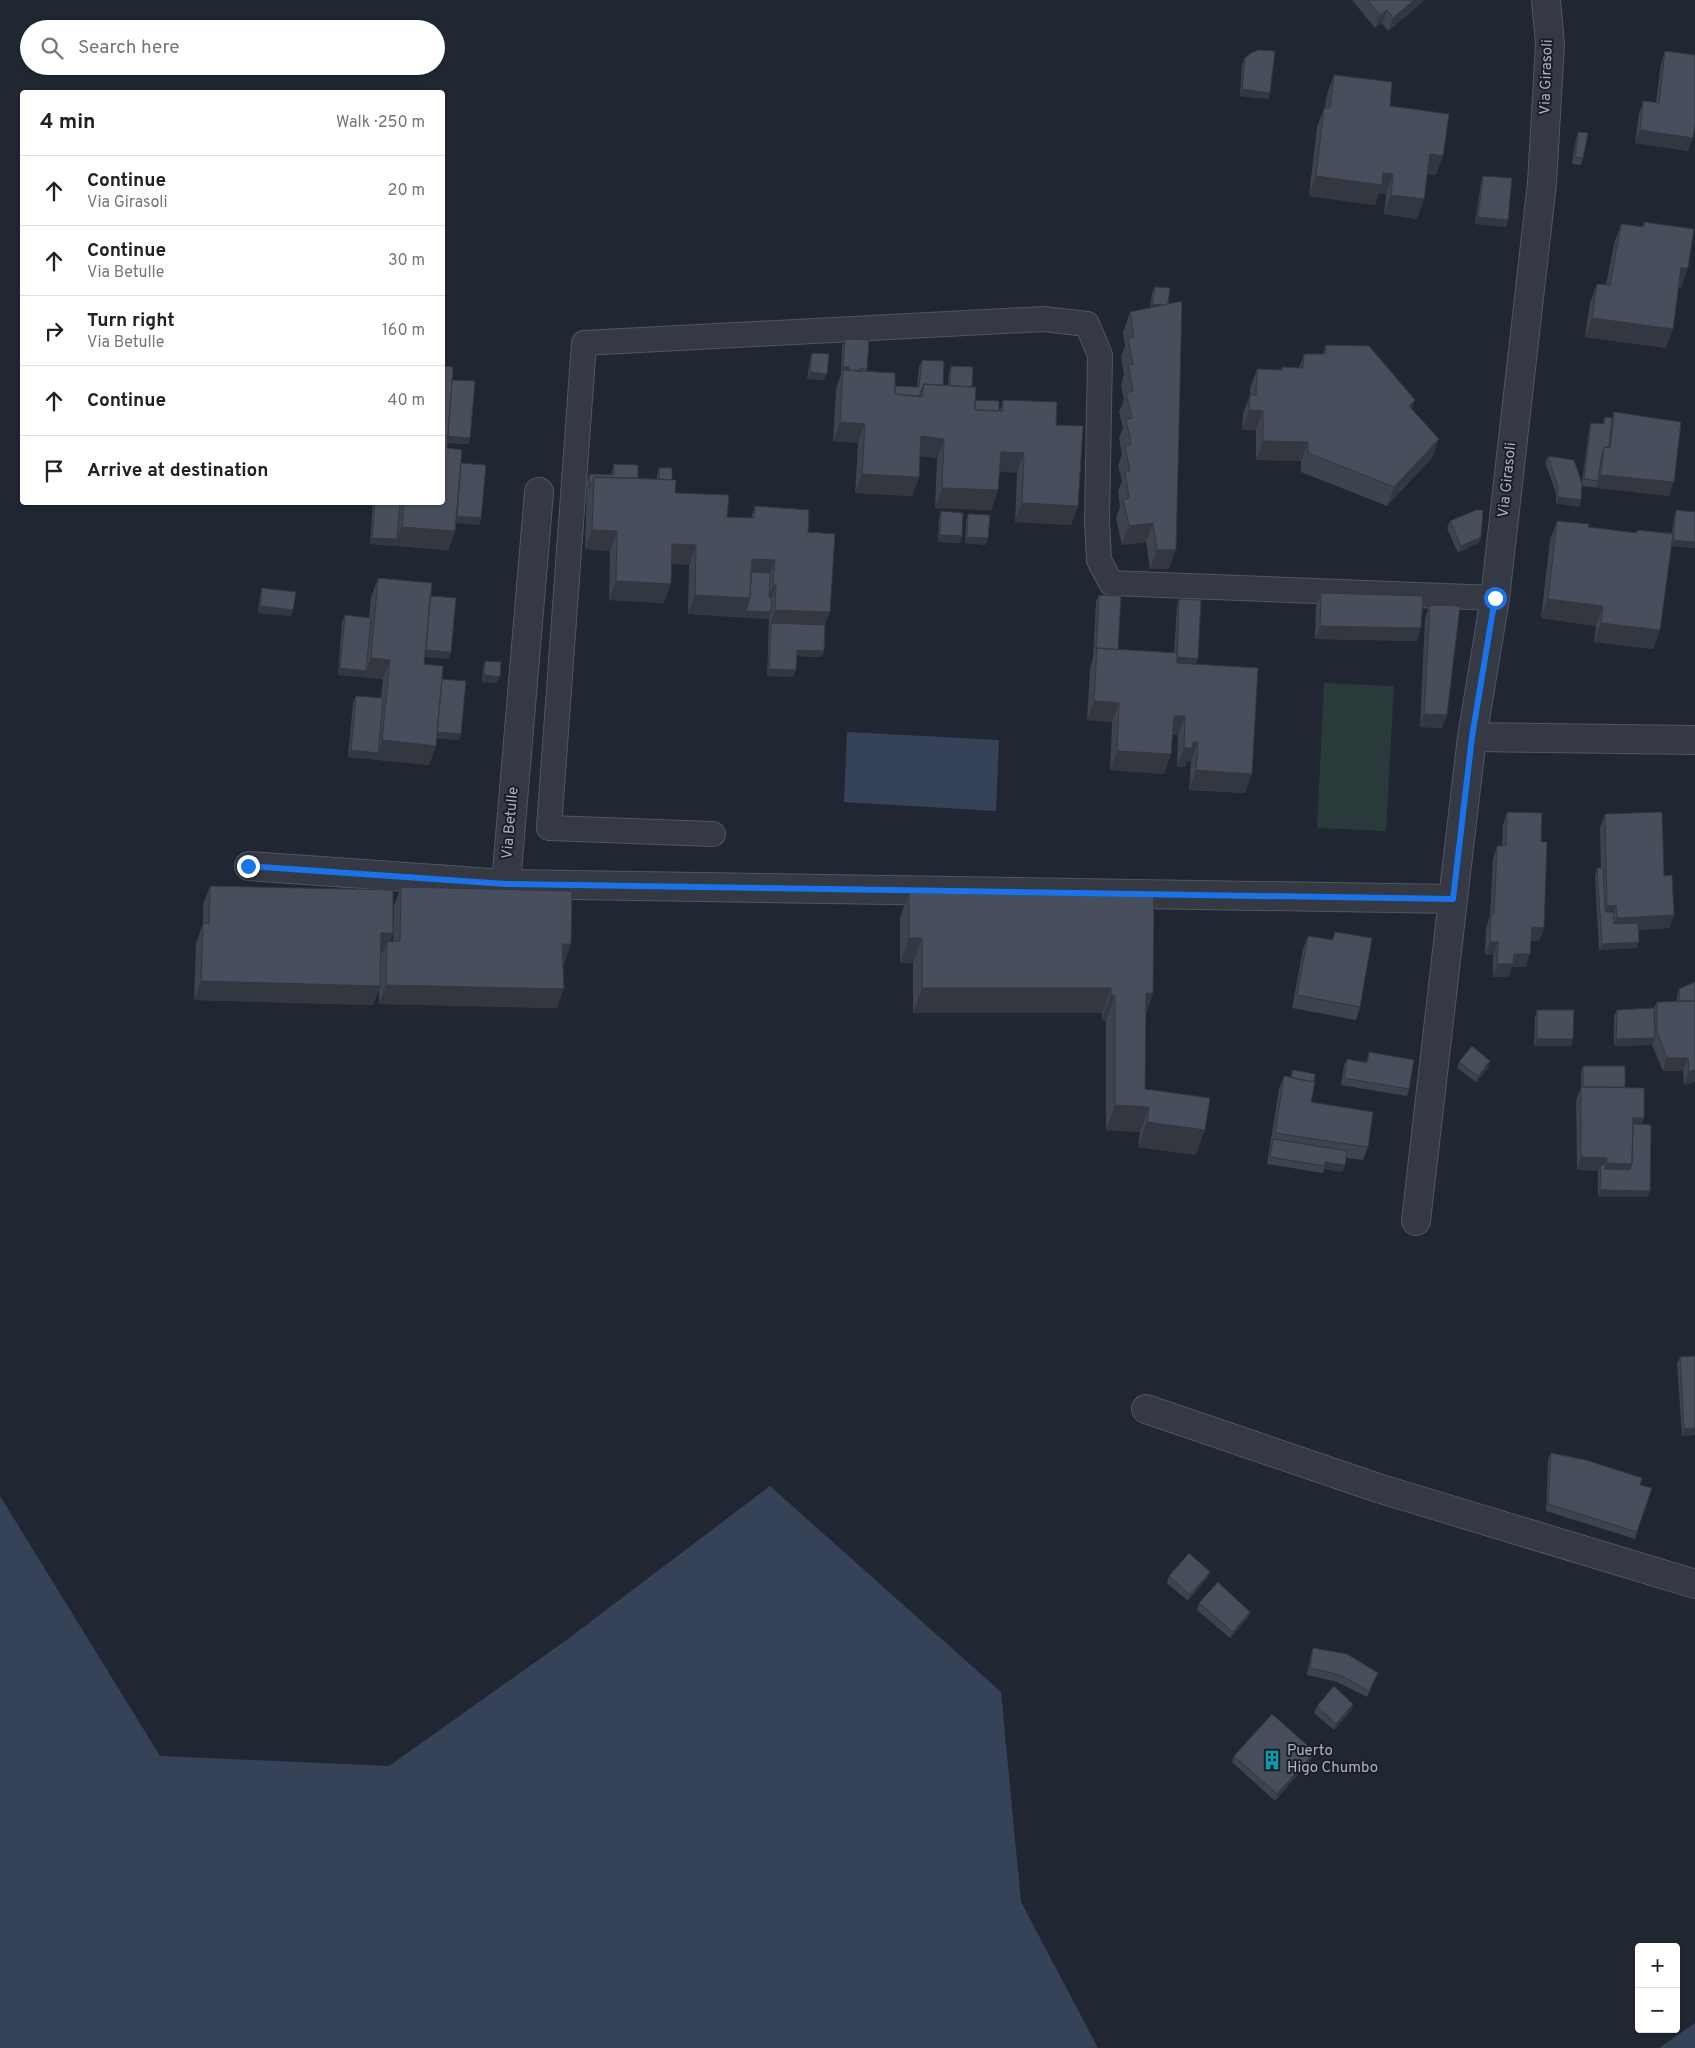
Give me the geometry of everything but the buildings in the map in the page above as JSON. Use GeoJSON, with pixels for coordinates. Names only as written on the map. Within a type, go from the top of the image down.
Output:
{"type":"FeatureCollection","features":[{"type":"Feature","properties":{"kind":"street","name":"Via Girasoli"},"geometry":{"type":"LineString","coordinates":[[1472,737],[1495,598],[1542,183],[1550,44],[1546,0]]}},
{"type":"Feature","properties":{"kind":"street","name":"Via Betulle"},"geometry":{"type":"LineString","coordinates":[[506,884],[539,492]]}},
{"type":"Feature","properties":{"kind":"street"},"geometry":{"type":"LineString","coordinates":[[1416,1221],[1472,737],[1695,740]]}},
{"type":"Feature","properties":{"kind":"street"},"geometry":{"type":"LineString","coordinates":[[248,866],[506,884],[1453,899]]}},
{"type":"Feature","properties":{"kind":"street"},"geometry":{"type":"LineString","coordinates":[[1146,1409],[1378,1488],[1695,1584]]}},
{"type":"Feature","properties":{"kind":"lane"},"geometry":{"type":"LineString","coordinates":[[713,834],[549,828],[584,343],[1044,319],[1087,324],[1100,355],[1097,521],[1099,560],[1111,583],[1495,598]]}},
{"type":"Feature","properties":{"kind":"shaded area"},"geometry":{"type":"Polygon","coordinates":[[[1324,683],[1394,686],[1386,831],[1317,828],[1324,683]]]}},
{"type":"Feature","properties":{"kind":"water"},"geometry":{"type":"Polygon","coordinates":[[[847,732],[999,740],[996,811],[844,802],[847,732]]]}},
{"type":"Feature","properties":{"kind":"water"},"geometry":{"type":"Polygon","coordinates":[[[770,1486],[1001,1692],[1021,1902],[1098,2048],[0,2048],[0,1496],[160,1756],[389,1766],[565,1641],[770,1486]]]}},
{"type":"Feature","properties":{"kind":"water"},"geometry":{"type":"Polygon","coordinates":[[[1695,2023],[1695,2048],[1659,2048],[1695,2023]]]}},
{"type":"Feature","properties":{"kind":"place","name":"Puerto Higo Chumbo"},"geometry":{"type":"Point","coordinates":[1272,1760]}},
{"type":"Feature","properties":{"kind":"route"},"geometry":{"type":"LineString","coordinates":[[248,866],[506,884],[1453,899],[1472,737],[1495,598]]}}]}
